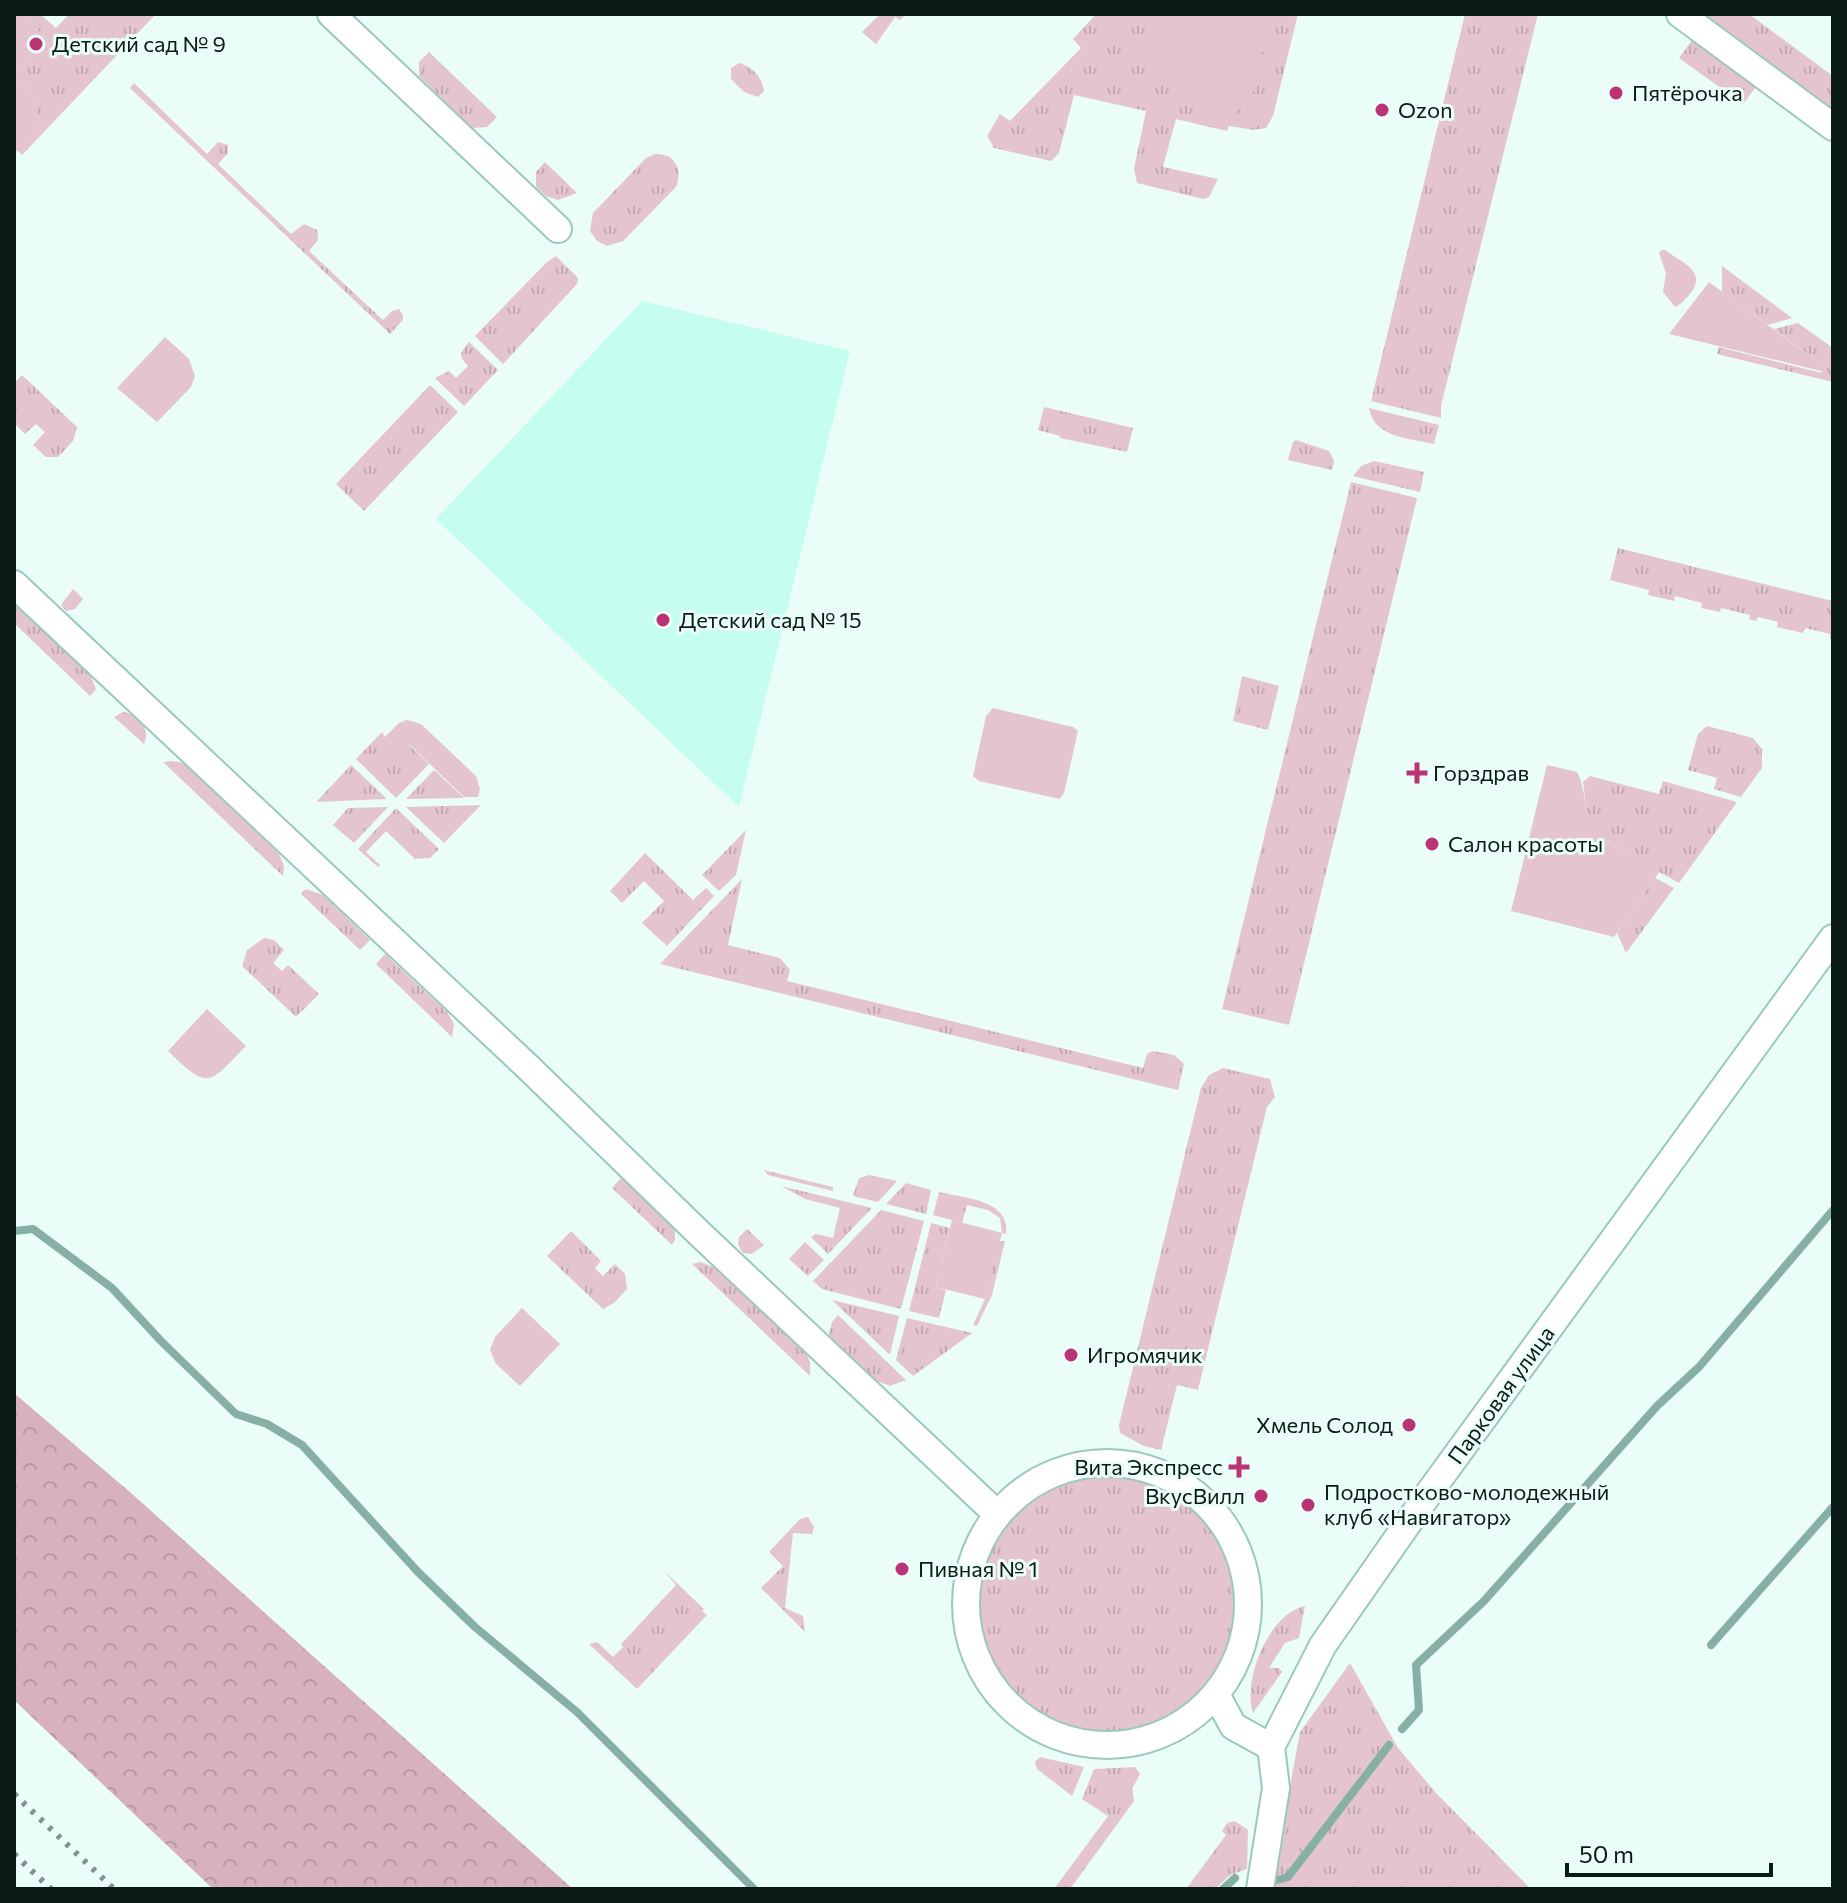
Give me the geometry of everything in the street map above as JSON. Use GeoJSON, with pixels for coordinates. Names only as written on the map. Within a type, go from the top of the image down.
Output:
{"type":"FeatureCollection","features":[{"type":"Feature","properties":{"kind":"street"},"geometry":{"type":"LineString","coordinates":[[331,14],[558,229]]}},
{"type":"Feature","properties":{"kind":"street"},"geometry":{"type":"LineString","coordinates":[[1680,14],[1833,127]]}},
{"type":"Feature","properties":{"kind":"street"},"geometry":{"type":"LineString","coordinates":[[14,584],[997,1514]]}},
{"type":"Feature","properties":{"kind":"street","name":"Парковая улица"},"geometry":{"type":"LineString","coordinates":[[1271,1747],[1323,1645],[1369,1576],[1833,938]]}},
{"type":"Feature","properties":{"kind":"street"},"geometry":{"type":"LineString","coordinates":[[1124,1463],[1164,1474],[1186,1486],[1214,1512],[1235,1543],[1244,1567],[1249,1597],[1246,1632],[1239,1654],[1216,1694],[1202,1709],[1167,1732],[1148,1740],[1117,1745],[1086,1744],[1056,1736],[1029,1722],[1006,1703],[988,1680],[974,1654],[967,1626],[965,1596],[970,1567],[980,1539],[997,1514],[1033,1482],[1079,1465],[1124,1463]]}},
{"type":"Feature","properties":{"kind":"street"},"geometry":{"type":"LineString","coordinates":[[1216,1694],[1233,1726],[1271,1747],[1276,1788],[1260,1889]]}},
{"type":"Feature","properties":{"kind":"shaded area","name":"Детский сад № 15"},"geometry":{"type":"Polygon","coordinates":[[[642,301],[850,351],[739,807],[436,519],[642,301]]]}},
{"type":"Feature","properties":{"kind":"green space"},"geometry":{"type":"Polygon","coordinates":[[[14,14],[21,14],[47,39],[14,73],[14,14]]]}},
{"type":"Feature","properties":{"kind":"green space"},"geometry":{"type":"Polygon","coordinates":[[[21,14],[40,14],[56,28],[69,14],[156,14],[22,155],[17,150],[41,125],[25,79],[14,90],[14,73],[47,39],[21,14]]]}},
{"type":"Feature","properties":{"kind":"green space"},"geometry":{"type":"Polygon","coordinates":[[[880,14],[906,14],[900,20],[895,17],[876,44],[862,32],[880,14]]]}},
{"type":"Feature","properties":{"kind":"green space"},"geometry":{"type":"Polygon","coordinates":[[[1096,14],[1298,14],[1273,116],[1266,128],[1254,130],[1229,126],[1227,131],[1176,119],[1163,167],[1218,179],[1209,197],[1203,199],[1137,183],[1134,169],[1146,111],[1074,95],[1059,153],[1051,161],[994,148],[987,136],[1000,114],[1010,121],[1081,48],[1073,39],[1096,14]]]}},
{"type":"Feature","properties":{"kind":"green space"},"geometry":{"type":"Polygon","coordinates":[[[1181,14],[1189,14],[1267,74],[1228,124],[1145,61],[1181,14]]]}},
{"type":"Feature","properties":{"kind":"green space"},"geometry":{"type":"Polygon","coordinates":[[[1193,14],[1278,14],[1266,50],[1254,54],[1245,52],[1193,14]]]}},
{"type":"Feature","properties":{"kind":"green space"},"geometry":{"type":"Polygon","coordinates":[[[1465,14],[1538,14],[1441,406],[1441,418],[1371,401],[1465,14]]]}},
{"type":"Feature","properties":{"kind":"green space"},"geometry":{"type":"Polygon","coordinates":[[[1700,14],[1749,14],[1833,76],[1833,112],[1700,14]]]}},
{"type":"Feature","properties":{"kind":"green space"},"geometry":{"type":"Polygon","coordinates":[[[1692,40],[1756,87],[1743,104],[1679,58],[1692,40]]]}},
{"type":"Feature","properties":{"kind":"green space"},"geometry":{"type":"Polygon","coordinates":[[[429,52],[497,117],[487,127],[472,128],[419,76],[419,62],[429,52]]]}},
{"type":"Feature","properties":{"kind":"green space"},"geometry":{"type":"Polygon","coordinates":[[[739,63],[752,69],[759,77],[764,91],[758,97],[744,92],[731,79],[731,68],[739,63]]]}},
{"type":"Feature","properties":{"kind":"green space"},"geometry":{"type":"Polygon","coordinates":[[[25,78],[41,125],[14,154],[14,90],[25,78]]]}},
{"type":"Feature","properties":{"kind":"green space"},"geometry":{"type":"Polygon","coordinates":[[[134,83],[207,154],[218,142],[228,145],[228,153],[218,164],[291,234],[304,224],[317,230],[318,240],[309,251],[383,320],[399,309],[403,320],[390,334],[130,88],[134,83]]]}},
{"type":"Feature","properties":{"kind":"green space"},"geometry":{"type":"Polygon","coordinates":[[[655,154],[668,156],[676,164],[676,187],[623,241],[607,246],[597,241],[590,231],[593,213],[646,158],[655,154]]]}},
{"type":"Feature","properties":{"kind":"green space"},"geometry":{"type":"Polygon","coordinates":[[[545,162],[577,193],[558,200],[546,196],[536,187],[536,172],[545,162]]]}},
{"type":"Feature","properties":{"kind":"green space"},"geometry":{"type":"Polygon","coordinates":[[[1661,250],[1691,268],[1696,279],[1690,294],[1675,307],[1663,292],[1666,273],[1659,253],[1661,250]]]}},
{"type":"Feature","properties":{"kind":"green space"},"geometry":{"type":"Polygon","coordinates":[[[556,256],[578,278],[577,284],[503,364],[475,336],[556,256]]]}},
{"type":"Feature","properties":{"kind":"green space"},"geometry":{"type":"Polygon","coordinates":[[[1722,266],[1792,318],[1768,325],[1722,292],[1722,266]]]}},
{"type":"Feature","properties":{"kind":"green space"},"geometry":{"type":"Polygon","coordinates":[[[1709,282],[1825,367],[1825,372],[1669,334],[1709,282]]]}},
{"type":"Feature","properties":{"kind":"green space"},"geometry":{"type":"Polygon","coordinates":[[[1798,323],[1833,348],[1833,382],[1717,354],[1719,347],[1822,373],[1825,367],[1774,329],[1798,323]]]}},
{"type":"Feature","properties":{"kind":"green space"},"geometry":{"type":"Polygon","coordinates":[[[165,337],[189,359],[195,376],[191,387],[157,422],[117,388],[165,337]]]}},
{"type":"Feature","properties":{"kind":"green space"},"geometry":{"type":"Polygon","coordinates":[[[469,342],[498,370],[464,406],[435,378],[449,371],[456,378],[468,366],[461,353],[469,342]]]}},
{"type":"Feature","properties":{"kind":"green space"},"geometry":{"type":"Polygon","coordinates":[[[22,375],[77,427],[73,441],[58,457],[46,457],[33,445],[45,432],[36,424],[25,434],[14,423],[14,383],[22,375]]]}},
{"type":"Feature","properties":{"kind":"green space"},"geometry":{"type":"Polygon","coordinates":[[[430,385],[458,412],[364,511],[336,484],[430,385]]]}},
{"type":"Feature","properties":{"kind":"green space"},"geometry":{"type":"Polygon","coordinates":[[[1044,407],[1133,428],[1127,452],[1060,438],[1038,430],[1044,407]]]}},
{"type":"Feature","properties":{"kind":"green space"},"geometry":{"type":"Polygon","coordinates":[[[1369,408],[1439,425],[1434,444],[1385,431],[1372,418],[1369,408]]]}},
{"type":"Feature","properties":{"kind":"green space"},"geometry":{"type":"Polygon","coordinates":[[[1296,440],[1329,451],[1334,461],[1332,470],[1288,460],[1296,440]]]}},
{"type":"Feature","properties":{"kind":"green space"},"geometry":{"type":"Polygon","coordinates":[[[1374,461],[1424,472],[1420,492],[1353,476],[1361,466],[1374,461]]]}},
{"type":"Feature","properties":{"kind":"green space"},"geometry":{"type":"Polygon","coordinates":[[[1351,482],[1417,498],[1289,1025],[1222,1009],[1351,482]]]}},
{"type":"Feature","properties":{"kind":"green space"},"geometry":{"type":"Polygon","coordinates":[[[1618,548],[1833,601],[1833,640],[1830,634],[1805,628],[1803,633],[1777,627],[1778,622],[1758,617],[1756,621],[1749,619],[1750,615],[1721,608],[1720,612],[1701,608],[1702,603],[1675,596],[1674,601],[1648,595],[1649,590],[1610,580],[1618,548]]]}},
{"type":"Feature","properties":{"kind":"green space"},"geometry":{"type":"Polygon","coordinates":[[[73,589],[83,599],[75,609],[66,611],[61,605],[73,589]]]}},
{"type":"Feature","properties":{"kind":"green space"},"geometry":{"type":"Polygon","coordinates":[[[14,602],[89,672],[96,689],[90,696],[14,623],[14,602]]]}},
{"type":"Feature","properties":{"kind":"green space"},"geometry":{"type":"Polygon","coordinates":[[[1242,676],[1279,686],[1268,730],[1233,721],[1242,676]]]}},
{"type":"Feature","properties":{"kind":"green space"},"geometry":{"type":"Polygon","coordinates":[[[993,708],[1073,727],[1078,731],[1060,799],[979,781],[973,776],[986,716],[993,708]]]}},
{"type":"Feature","properties":{"kind":"green space"},"geometry":{"type":"Polygon","coordinates":[[[123,712],[134,716],[145,728],[144,744],[114,717],[123,712]]]}},
{"type":"Feature","properties":{"kind":"green space"},"geometry":{"type":"Polygon","coordinates":[[[407,720],[421,724],[476,776],[480,789],[478,797],[464,797],[410,745],[397,758],[380,742],[399,723],[407,720]]]}},
{"type":"Feature","properties":{"kind":"green space"},"geometry":{"type":"Polygon","coordinates":[[[1707,726],[1753,738],[1762,749],[1762,768],[1741,797],[1714,789],[1717,778],[1688,770],[1698,734],[1707,726]]]}},
{"type":"Feature","properties":{"kind":"green space"},"geometry":{"type":"Polygon","coordinates":[[[382,732],[385,737],[381,742],[397,757],[409,745],[429,764],[396,798],[356,759],[382,732]]]}},
{"type":"Feature","properties":{"kind":"green space"},"geometry":{"type":"Polygon","coordinates":[[[163,762],[184,763],[279,854],[284,866],[283,876],[163,762]]]}},
{"type":"Feature","properties":{"kind":"green space"},"geometry":{"type":"Polygon","coordinates":[[[351,765],[387,799],[316,802],[351,765]]]}},
{"type":"Feature","properties":{"kind":"green space"},"geometry":{"type":"Polygon","coordinates":[[[1547,765],[1577,772],[1589,816],[1598,830],[1623,851],[1660,871],[1614,937],[1511,911],[1547,765]]]}},
{"type":"Feature","properties":{"kind":"green space"},"geometry":{"type":"Polygon","coordinates":[[[434,770],[464,798],[406,799],[434,770]]]}},
{"type":"Feature","properties":{"kind":"green space"},"geometry":{"type":"Polygon","coordinates":[[[1590,776],[1659,794],[1663,781],[1737,802],[1679,883],[1617,847],[1596,829],[1588,816],[1583,782],[1590,776]]]}},
{"type":"Feature","properties":{"kind":"green space"},"geometry":{"type":"Polygon","coordinates":[[[481,805],[444,843],[406,807],[481,805]]]}},
{"type":"Feature","properties":{"kind":"green space"},"geometry":{"type":"Polygon","coordinates":[[[388,807],[354,843],[333,825],[348,808],[388,807]]]}},
{"type":"Feature","properties":{"kind":"green space"},"geometry":{"type":"Polygon","coordinates":[[[396,808],[439,849],[430,858],[415,859],[386,831],[366,852],[380,865],[378,867],[358,849],[396,808]]]}},
{"type":"Feature","properties":{"kind":"green space"},"geometry":{"type":"Polygon","coordinates":[[[746,830],[736,875],[719,891],[702,875],[746,830]]]}},
{"type":"Feature","properties":{"kind":"green space"},"geometry":{"type":"Polygon","coordinates":[[[645,853],[693,900],[706,888],[714,896],[667,946],[642,923],[664,901],[644,881],[622,903],[610,891],[645,853]]]}},
{"type":"Feature","properties":{"kind":"green space"},"geometry":{"type":"Polygon","coordinates":[[[1655,878],[1674,888],[1626,953],[1617,933],[1655,878]]]}},
{"type":"Feature","properties":{"kind":"green space"},"geometry":{"type":"Polygon","coordinates":[[[742,879],[728,945],[780,958],[790,970],[787,981],[1143,1068],[1147,1054],[1153,1051],[1174,1055],[1184,1064],[1178,1090],[660,964],[742,879]]]}},
{"type":"Feature","properties":{"kind":"green space"},"geometry":{"type":"Polygon","coordinates":[[[306,889],[323,895],[370,940],[360,950],[301,894],[306,889]]]}},
{"type":"Feature","properties":{"kind":"green space"},"geometry":{"type":"Polygon","coordinates":[[[264,938],[274,940],[284,950],[273,963],[282,971],[288,965],[319,994],[296,1017],[242,966],[247,950],[264,938]]]}},
{"type":"Feature","properties":{"kind":"green space"},"geometry":{"type":"Polygon","coordinates":[[[385,954],[447,1012],[454,1024],[452,1037],[376,964],[385,954]]]}},
{"type":"Feature","properties":{"kind":"green space"},"geometry":{"type":"Polygon","coordinates":[[[207,1009],[246,1046],[224,1069],[208,1078],[192,1073],[168,1051],[207,1009]]]}},
{"type":"Feature","properties":{"kind":"green space"},"geometry":{"type":"Polygon","coordinates":[[[1223,1068],[1270,1079],[1275,1097],[1267,1107],[1198,1390],[1177,1385],[1161,1450],[1144,1446],[1120,1433],[1119,1425],[1201,1088],[1209,1075],[1223,1068]]]}},
{"type":"Feature","properties":{"kind":"green space"},"geometry":{"type":"Polygon","coordinates":[[[764,1170],[833,1187],[833,1191],[768,1175],[764,1170]]]}},
{"type":"Feature","properties":{"kind":"green space"},"geometry":{"type":"Polygon","coordinates":[[[869,1175],[897,1181],[878,1202],[853,1196],[859,1178],[869,1175]]]}},
{"type":"Feature","properties":{"kind":"green space"},"geometry":{"type":"Polygon","coordinates":[[[621,1178],[675,1228],[672,1245],[612,1188],[621,1178]]]}},
{"type":"Feature","properties":{"kind":"green space"},"geometry":{"type":"Polygon","coordinates":[[[906,1183],[931,1190],[926,1214],[886,1204],[906,1183]]]}},
{"type":"Feature","properties":{"kind":"green space"},"geometry":{"type":"Polygon","coordinates":[[[781,1186],[872,1208],[828,1254],[811,1237],[816,1234],[833,1238],[840,1208],[805,1199],[781,1186]]]}},
{"type":"Feature","properties":{"kind":"green space"},"geometry":{"type":"Polygon","coordinates":[[[939,1192],[994,1207],[1006,1223],[1006,1234],[1002,1233],[1000,1218],[988,1210],[967,1205],[962,1223],[933,1215],[939,1192]]]}},
{"type":"Feature","properties":{"kind":"green space"},"geometry":{"type":"Polygon","coordinates":[[[881,1210],[924,1221],[901,1309],[822,1289],[813,1281],[881,1210]]]}},
{"type":"Feature","properties":{"kind":"green space"},"geometry":{"type":"Polygon","coordinates":[[[952,1220],[1002,1233],[985,1299],[936,1287],[952,1220]]]}},
{"type":"Feature","properties":{"kind":"green space"},"geometry":{"type":"Polygon","coordinates":[[[931,1223],[950,1228],[936,1287],[946,1290],[939,1318],[909,1311],[931,1223]]]}},
{"type":"Feature","properties":{"kind":"green space"},"geometry":{"type":"Polygon","coordinates":[[[747,1229],[764,1245],[752,1254],[743,1253],[738,1245],[739,1237],[747,1229]]]}},
{"type":"Feature","properties":{"kind":"green space"},"geometry":{"type":"Polygon","coordinates":[[[571,1231],[601,1261],[595,1268],[603,1276],[615,1264],[625,1274],[627,1289],[614,1303],[603,1309],[547,1256],[571,1231]]]}},
{"type":"Feature","properties":{"kind":"green space"},"geometry":{"type":"Polygon","coordinates":[[[999,1241],[1005,1241],[992,1295],[977,1326],[973,1325],[985,1299],[999,1241]]]}},
{"type":"Feature","properties":{"kind":"green space"},"geometry":{"type":"Polygon","coordinates":[[[805,1242],[824,1260],[808,1276],[789,1259],[805,1242]]]}},
{"type":"Feature","properties":{"kind":"green space"},"geometry":{"type":"Polygon","coordinates":[[[700,1262],[717,1268],[807,1355],[810,1376],[692,1264],[700,1262]]]}},
{"type":"Feature","properties":{"kind":"green space"},"geometry":{"type":"Polygon","coordinates":[[[832,1300],[899,1316],[890,1354],[889,1354],[832,1300]]]}},
{"type":"Feature","properties":{"kind":"green space"},"geometry":{"type":"Polygon","coordinates":[[[522,1308],[560,1344],[520,1386],[496,1364],[490,1350],[495,1337],[522,1308]]]}},
{"type":"Feature","properties":{"kind":"green space"},"geometry":{"type":"Polygon","coordinates":[[[838,1315],[906,1380],[890,1386],[877,1381],[829,1335],[832,1322],[838,1315]]]}},
{"type":"Feature","properties":{"kind":"green space"},"geometry":{"type":"Polygon","coordinates":[[[907,1318],[972,1333],[913,1376],[896,1360],[907,1318]]]}},
{"type":"Feature","properties":{"kind":"green space"},"geometry":{"type":"Polygon","coordinates":[[[14,1393],[131,1493],[573,1889],[213,1889],[14,1700],[14,1393]]]}},
{"type":"Feature","properties":{"kind":"green space"},"geometry":{"type":"Polygon","coordinates":[[[1095,1477],[1119,1477],[1144,1482],[1167,1492],[1197,1514],[1213,1533],[1229,1567],[1234,1604],[1229,1641],[1213,1675],[1197,1694],[1178,1710],[1144,1726],[1119,1731],[1095,1731],[1070,1726],[1047,1716],[1026,1702],[1009,1685],[985,1641],[980,1616],[980,1592],[985,1567],[995,1544],[1009,1523],[1026,1506],[1070,1482],[1095,1477]]]}},
{"type":"Feature","properties":{"kind":"green space"},"geometry":{"type":"Polygon","coordinates":[[[808,1517],[814,1527],[812,1534],[793,1533],[785,1608],[803,1616],[805,1632],[761,1588],[783,1566],[769,1552],[800,1519],[808,1517]]]}},
{"type":"Feature","properties":{"kind":"green space"},"geometry":{"type":"Polygon","coordinates":[[[664,1571],[707,1615],[637,1689],[589,1644],[597,1642],[613,1657],[623,1647],[621,1644],[676,1585],[664,1571]]]}},
{"type":"Feature","properties":{"kind":"green space"},"geometry":{"type":"Polygon","coordinates":[[[1305,1606],[1299,1638],[1285,1643],[1269,1668],[1279,1668],[1282,1672],[1253,1713],[1251,1683],[1261,1650],[1280,1621],[1292,1611],[1305,1606]]]}},
{"type":"Feature","properties":{"kind":"green space"},"geometry":{"type":"Polygon","coordinates":[[[1350,1663],[1398,1748],[1436,1793],[1531,1889],[1271,1889],[1300,1732],[1350,1663]]]}},
{"type":"Feature","properties":{"kind":"green space"},"geometry":{"type":"Polygon","coordinates":[[[1040,1757],[1084,1767],[1072,1796],[1037,1769],[1035,1762],[1040,1757]]]}},
{"type":"Feature","properties":{"kind":"green space"},"geometry":{"type":"Polygon","coordinates":[[[1135,1767],[1140,1774],[1132,1789],[1134,1801],[1070,1889],[1054,1889],[1108,1816],[1082,1799],[1094,1769],[1135,1767]]]}},
{"type":"Feature","properties":{"kind":"green space"},"geometry":{"type":"Polygon","coordinates":[[[1235,1821],[1248,1830],[1247,1869],[1230,1875],[1215,1889],[1186,1889],[1226,1835],[1222,1831],[1227,1823],[1235,1821]]]}},
{"type":"Feature","properties":{"kind":"waterway"},"geometry":{"type":"LineString","coordinates":[[1402,1729],[1419,1710],[1416,1665],[1484,1601],[1657,1406],[1699,1367],[1833,1210]]}},
{"type":"Feature","properties":{"kind":"waterway"},"geometry":{"type":"LineString","coordinates":[[14,1231],[33,1229],[112,1288],[236,1414],[267,1424],[302,1445],[418,1572],[475,1627],[577,1712],[754,1889]]}},
{"type":"Feature","properties":{"kind":"waterway"},"geometry":{"type":"LineString","coordinates":[[1711,1645],[1833,1507]]}},
{"type":"Feature","properties":{"kind":"waterway"},"geometry":{"type":"LineString","coordinates":[[1277,1880],[1288,1877],[1389,1745]]}},
{"type":"Feature","properties":{"kind":"waterway"},"geometry":{"type":"LineString","coordinates":[[1223,1889],[1235,1878]]}},
{"type":"Feature","properties":{"kind":"railway"},"geometry":{"type":"LineString","coordinates":[[14,1794],[114,1889]]}},
{"type":"Feature","properties":{"kind":"railway"},"geometry":{"type":"LineString","coordinates":[[14,1854],[51,1889]]}},
{"type":"Feature","properties":{"kind":"place","name":"Детский сад № 9"},"geometry":{"type":"Point","coordinates":[36,44]}},
{"type":"Feature","properties":{"kind":"place","name":"Пятёрочка"},"geometry":{"type":"Point","coordinates":[1616,93]}},
{"type":"Feature","properties":{"kind":"place","name":"Ozon"},"geometry":{"type":"Point","coordinates":[1382,110]}},
{"type":"Feature","properties":{"kind":"place","name":"Детский сад № 15"},"geometry":{"type":"Point","coordinates":[663,620]}},
{"type":"Feature","properties":{"kind":"place","name":"Горздрав"},"geometry":{"type":"Point","coordinates":[1417,773]}},
{"type":"Feature","properties":{"kind":"place","name":"Салон красоты"},"geometry":{"type":"Point","coordinates":[1432,844]}},
{"type":"Feature","properties":{"kind":"place","name":"Игромячик"},"geometry":{"type":"Point","coordinates":[1071,1355]}},
{"type":"Feature","properties":{"kind":"place","name":"Хмель Солод"},"geometry":{"type":"Point","coordinates":[1409,1425]}},
{"type":"Feature","properties":{"kind":"place","name":"Вита Экспресс"},"geometry":{"type":"Point","coordinates":[1239,1467]}},
{"type":"Feature","properties":{"kind":"place","name":"ВкусВилл"},"geometry":{"type":"Point","coordinates":[1261,1496]}},
{"type":"Feature","properties":{"kind":"place","name":"Подростково-молодежный клуб «Навигатор»"},"geometry":{"type":"Point","coordinates":[1308,1505]}},
{"type":"Feature","properties":{"kind":"place","name":"Пивная № 1"},"geometry":{"type":"Point","coordinates":[902,1569]}}]}
